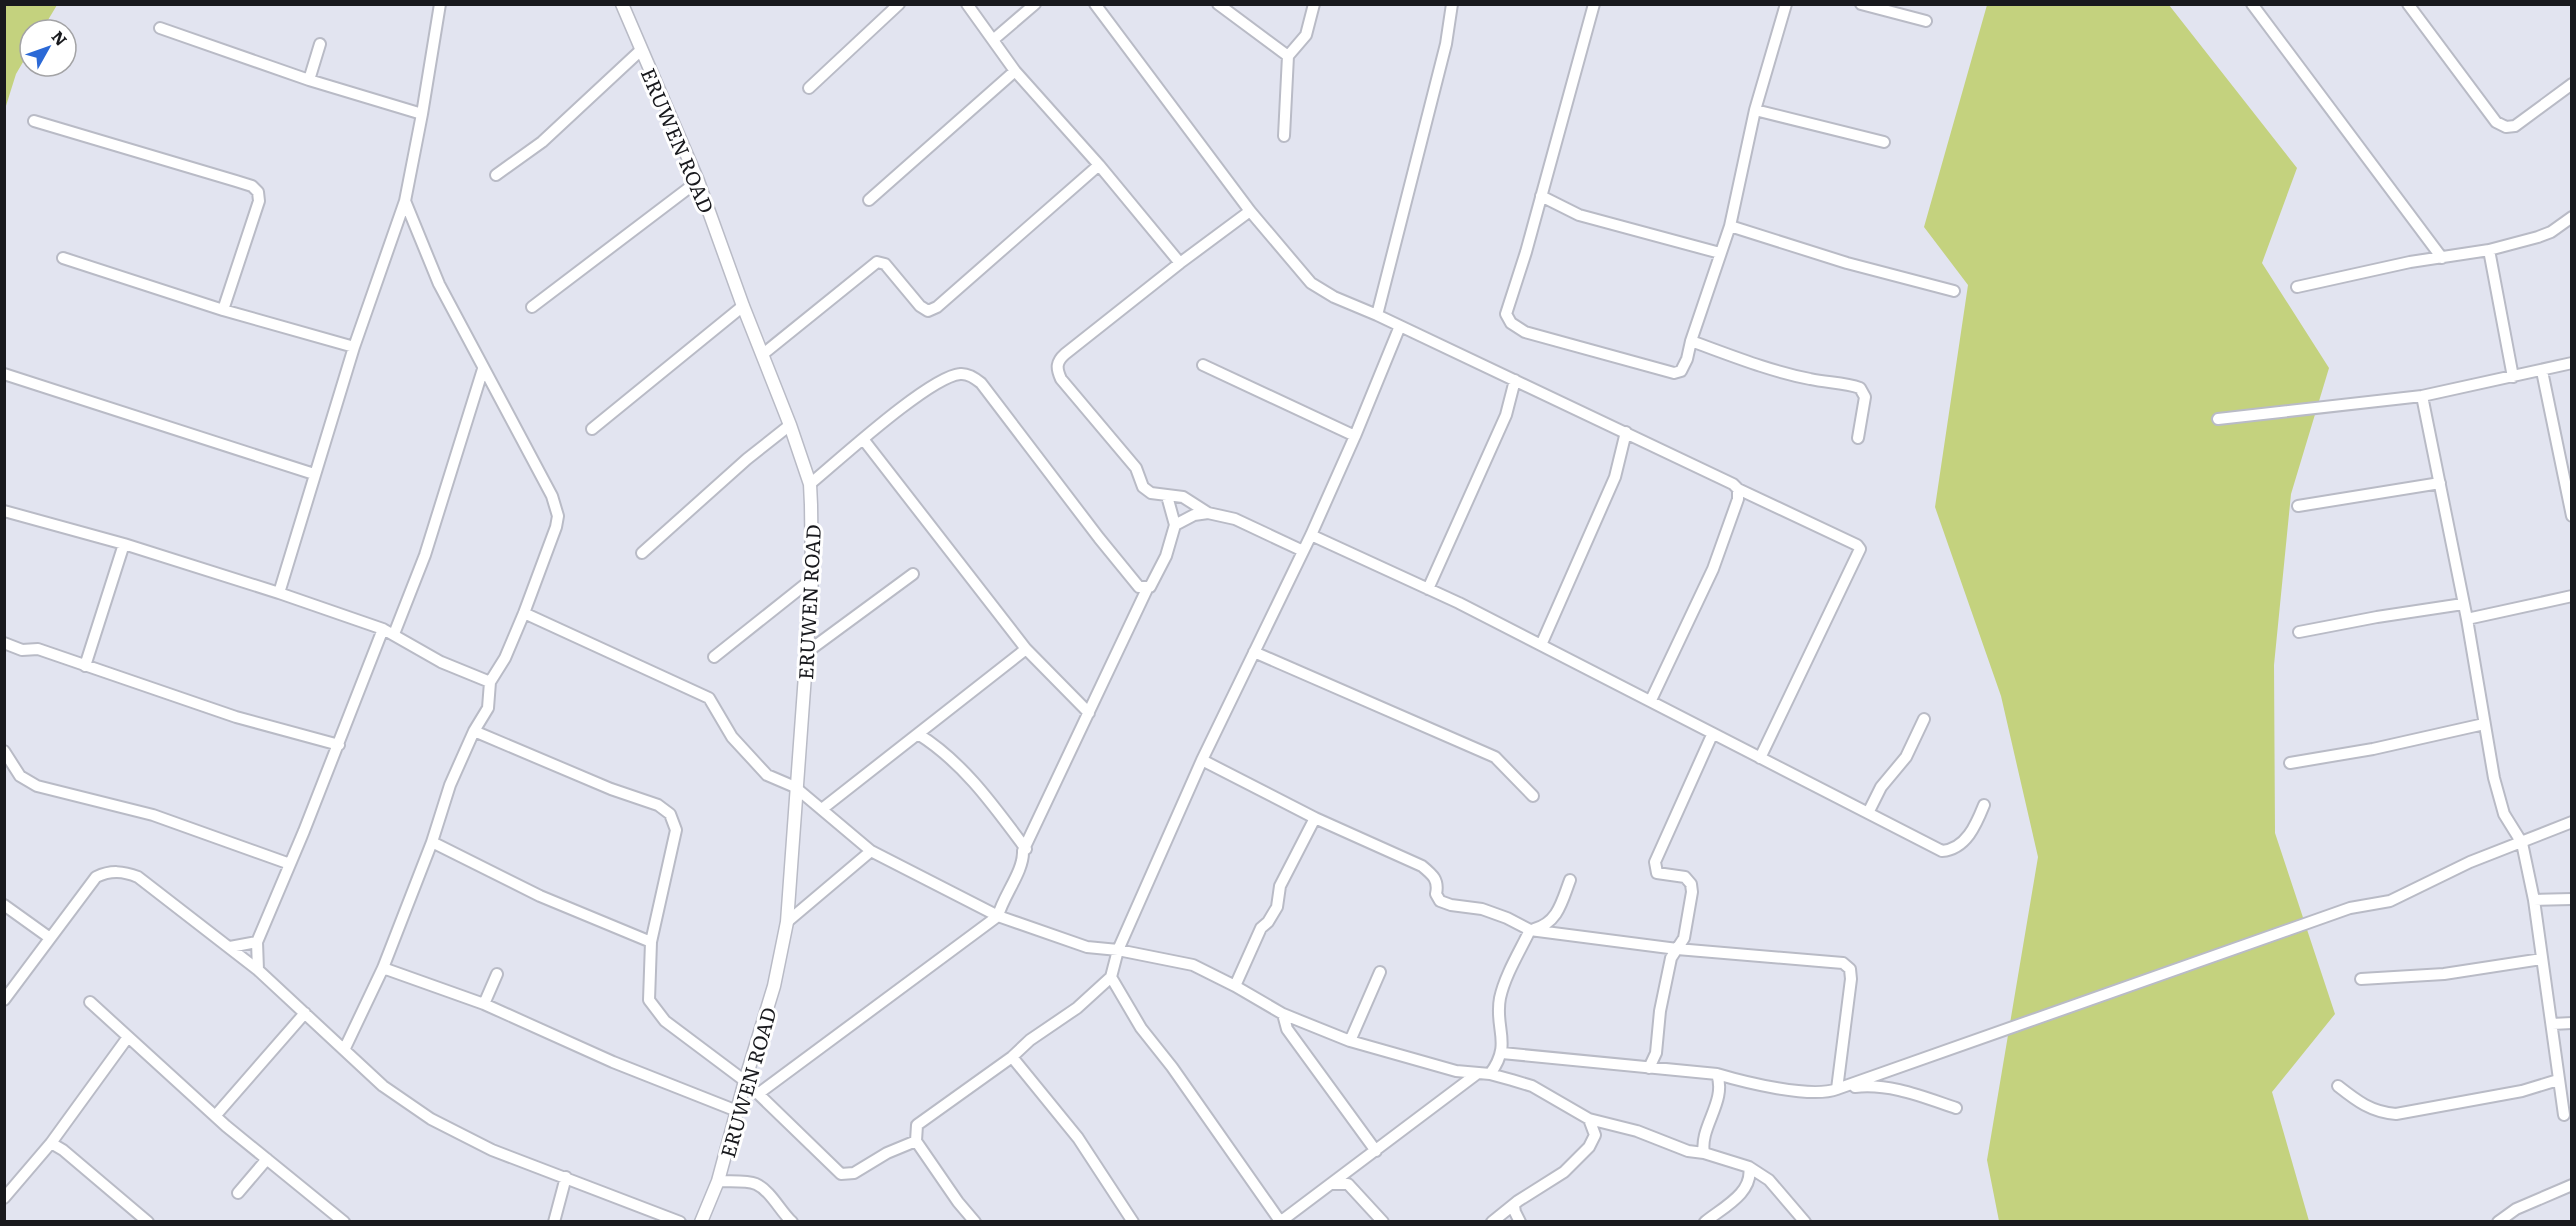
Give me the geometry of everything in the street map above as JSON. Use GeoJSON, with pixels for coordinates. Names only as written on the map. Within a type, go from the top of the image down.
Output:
{"type":"FeatureCollection","features":[{"type":"Feature","properties":{"kind":"street"},"geometry":{"type":"LineString","coordinates":[[279,593],[354,346],[405,201],[440,4]]}},
{"type":"Feature","properties":{"kind":"street","name":"ERUWEN ROAD"},"geometry":{"type":"LineString","coordinates":[[621,4],[698,181],[810,484],[812,579],[795,787],[787,922],[774,986],[718,1181],[701,1221]]}},
{"type":"Feature","properties":{"kind":"street"},"geometry":{"type":"LineString","coordinates":[[809,88],[899,4]]}},
{"type":"Feature","properties":{"kind":"street"},"geometry":{"type":"LineString","coordinates":[[967,4],[1015,70],[1099,165],[1180,263]]}},
{"type":"Feature","properties":{"kind":"street"},"geometry":{"type":"LineString","coordinates":[[993,40],[1035,4]]}},
{"type":"Feature","properties":{"kind":"street"},"geometry":{"type":"LineString","coordinates":[[1095,4],[1250,211],[1311,283],[1334,297],[1626,432],[1733,484],[1738,489],[1857,545],[1860,549],[1760,758]]}},
{"type":"Feature","properties":{"kind":"street"},"geometry":{"type":"LineString","coordinates":[[1218,4],[1288,56]]}},
{"type":"Feature","properties":{"kind":"street"},"geometry":{"type":"LineString","coordinates":[[1284,136],[1288,56],[1306,35],[1314,4]]}},
{"type":"Feature","properties":{"kind":"street"},"geometry":{"type":"LineString","coordinates":[[1377,315],[1446,44],[1452,4]]}},
{"type":"Feature","properties":{"kind":"street"},"geometry":{"type":"LineString","coordinates":[[1594,4],[1526,252],[1507,304],[1506,314],[1511,323],[1525,332],[1674,373],[1681,371],[1687,359],[1730,226],[1755,110],[1786,4]]}},
{"type":"Feature","properties":{"kind":"street"},"geometry":{"type":"LineString","coordinates":[[1861,4],[1926,21]]}},
{"type":"Feature","properties":{"kind":"street"},"geometry":{"type":"LineString","coordinates":[[2408,4],[2496,122],[2506,127],[2515,126],[2571,84]]}},
{"type":"Feature","properties":{"kind":"street"},"geometry":{"type":"LineString","coordinates":[[2254,5],[2442,258]]}},
{"type":"Feature","properties":{"kind":"street"},"geometry":{"type":"LineString","coordinates":[[160,28],[309,80],[422,114]]}},
{"type":"Feature","properties":{"kind":"street"},"geometry":{"type":"LineString","coordinates":[[309,80],[320,44]]}},
{"type":"Feature","properties":{"kind":"street"},"geometry":{"type":"LineString","coordinates":[[496,175],[542,142],[641,50]]}},
{"type":"Feature","properties":{"kind":"street"},"geometry":{"type":"LineString","coordinates":[[869,200],[1015,70]]}},
{"type":"Feature","properties":{"kind":"street"},"geometry":{"type":"LineString","coordinates":[[1755,110],[1884,142]]}},
{"type":"Feature","properties":{"kind":"street"},"geometry":{"type":"LineString","coordinates":[[34,121],[252,186],[258,192],[259,201],[223,310]]}},
{"type":"Feature","properties":{"kind":"street"},"geometry":{"type":"LineString","coordinates":[[763,354],[877,262],[885,264],[920,306],[928,311],[937,307],[1099,165]]}},
{"type":"Feature","properties":{"kind":"street"},"geometry":{"type":"LineString","coordinates":[[532,307],[698,181]]}},
{"type":"Feature","properties":{"kind":"street"},"geometry":{"type":"LineString","coordinates":[[1541,196],[1579,215],[1720,253]]}},
{"type":"Feature","properties":{"kind":"street"},"geometry":{"type":"LineString","coordinates":[[345,1048],[383,968],[432,842],[450,785],[474,731],[488,708],[490,682],[505,658],[524,613],[558,516],[552,496],[439,284],[405,201]]}},
{"type":"Feature","properties":{"kind":"street"},"geometry":{"type":"LineString","coordinates":[[1250,211],[1065,354],[1058,360],[1056,369],[1061,379],[1136,468],[1143,487],[1151,493],[1183,497],[1208,513],[1235,519],[1301,550]]}},
{"type":"Feature","properties":{"kind":"street"},"geometry":{"type":"LineString","coordinates":[[2297,287],[2489,250],[2551,232],[2571,217]]}},
{"type":"Feature","properties":{"kind":"street"},"geometry":{"type":"LineString","coordinates":[[1730,226],[1847,263],[1954,291]]}},
{"type":"Feature","properties":{"kind":"street"},"geometry":{"type":"LineString","coordinates":[[2489,250],[2513,377]]}},
{"type":"Feature","properties":{"kind":"street"},"geometry":{"type":"LineString","coordinates":[[63,258],[223,310],[354,346]]}},
{"type":"Feature","properties":{"kind":"street"},"geometry":{"type":"LineString","coordinates":[[592,429],[743,306]]}},
{"type":"Feature","properties":{"kind":"street"},"geometry":{"type":"LineString","coordinates":[[975,1221],[952,1194],[916,1141],[917,1125],[1012,1057],[1030,1040],[1077,1008],[1111,978],[1118,950],[1202,760],[1301,550],[1311,535],[1400,326]]}},
{"type":"Feature","properties":{"kind":"street"},"geometry":{"type":"LineString","coordinates":[[1691,341],[1761,366],[1810,379],[1850,384],[1860,388],[1865,397],[1858,438]]}},
{"type":"Feature","properties":{"kind":"street"},"geometry":{"type":"LineString","coordinates":[[2218,419],[2422,396],[2571,363]]}},
{"type":"Feature","properties":{"kind":"street"},"geometry":{"type":"LineString","coordinates":[[1203,365],[1355,436]]}},
{"type":"Feature","properties":{"kind":"street"},"geometry":{"type":"LineString","coordinates":[[394,634],[425,555],[483,369]]}},
{"type":"Feature","properties":{"kind":"street"},"geometry":{"type":"LineString","coordinates":[[2542,371],[2571,516]]}},
{"type":"Feature","properties":{"kind":"street"},"geometry":{"type":"LineString","coordinates":[[4,374],[314,474]]}},
{"type":"Feature","properties":{"kind":"street"},"geometry":{"type":"LineString","coordinates":[[810,484],[928,388],[959,374],[973,376],[981,383],[1098,538],[1139,587],[1147,588]]}},
{"type":"Feature","properties":{"kind":"street"},"geometry":{"type":"LineString","coordinates":[[1428,589],[1506,415],[1515,380]]}},
{"type":"Feature","properties":{"kind":"street"},"geometry":{"type":"LineString","coordinates":[[2422,396],[2467,619],[2494,778],[2504,814],[2522,843],[2534,900],[2564,1115]]}},
{"type":"Feature","properties":{"kind":"street"},"geometry":{"type":"LineString","coordinates":[[642,553],[747,459],[790,425]]}},
{"type":"Feature","properties":{"kind":"street"},"geometry":{"type":"LineString","coordinates":[[1541,645],[1615,477],[1626,432]]}},
{"type":"Feature","properties":{"kind":"street"},"geometry":{"type":"LineString","coordinates":[[863,439],[1026,649],[1089,713]]}},
{"type":"Feature","properties":{"kind":"street"},"geometry":{"type":"LineString","coordinates":[[2298,506],[2440,483]]}},
{"type":"Feature","properties":{"kind":"street"},"geometry":{"type":"LineString","coordinates":[[1651,700],[1713,569],[1738,499],[1738,489]]}},
{"type":"Feature","properties":{"kind":"street"},"geometry":{"type":"LineString","coordinates":[[758,1094],[998,916],[1001,904],[1147,588],[1152,584],[1166,556],[1175,525],[1167,496]]}},
{"type":"Feature","properties":{"kind":"street"},"geometry":{"type":"LineString","coordinates":[[4,511],[124,544],[279,593],[382,629],[441,662],[490,682]]}},
{"type":"Feature","properties":{"kind":"street"},"geometry":{"type":"LineString","coordinates":[[1175,525],[1194,515],[1208,513]]}},
{"type":"Feature","properties":{"kind":"street"},"geometry":{"type":"LineString","coordinates":[[1311,535],[1428,589],[1651,700],[1712,735],[1942,851],[1957,847],[1976,826],[1984,806]]}},
{"type":"Feature","properties":{"kind":"street"},"geometry":{"type":"LineString","coordinates":[[85,666],[124,544]]}},
{"type":"Feature","properties":{"kind":"street"},"geometry":{"type":"LineString","coordinates":[[807,652],[914,574]]}},
{"type":"Feature","properties":{"kind":"street"},"geometry":{"type":"LineString","coordinates":[[714,657],[812,579]]}},
{"type":"Feature","properties":{"kind":"street"},"geometry":{"type":"LineString","coordinates":[[2467,619],[2571,596]]}},
{"type":"Feature","properties":{"kind":"street"},"geometry":{"type":"LineString","coordinates":[[2300,632],[2463,604]]}},
{"type":"Feature","properties":{"kind":"street"},"geometry":{"type":"LineString","coordinates":[[524,613],[709,698],[732,737],[767,775],[795,787],[871,851],[998,916],[1087,947],[1118,950],[1193,965],[1283,1014],[1350,1041],[1456,1071],[1490,1074],[1532,1086],[1589,1119],[1637,1131],[1688,1151],[1704,1153],[1749,1167],[1769,1180],[1805,1221]]}},
{"type":"Feature","properties":{"kind":"street"},"geometry":{"type":"LineString","coordinates":[[258,970],[256,942],[339,745],[382,629]]}},
{"type":"Feature","properties":{"kind":"street"},"geometry":{"type":"LineString","coordinates":[[4,643],[22,650],[38,649],[236,717],[339,745]]}},
{"type":"Feature","properties":{"kind":"street"},"geometry":{"type":"LineString","coordinates":[[822,809],[1026,649]]}},
{"type":"Feature","properties":{"kind":"street"},"geometry":{"type":"LineString","coordinates":[[1254,652],[1488,753],[1520,780],[1533,796]]}},
{"type":"Feature","properties":{"kind":"street"},"geometry":{"type":"LineString","coordinates":[[1868,813],[1881,787],[1906,757],[1924,718]]}},
{"type":"Feature","properties":{"kind":"street"},"geometry":{"type":"LineString","coordinates":[[2290,763],[2384,747],[2484,724]]}},
{"type":"Feature","properties":{"kind":"street"},"geometry":{"type":"LineString","coordinates":[[474,731],[612,789],[658,805],[670,814],[675,822],[676,830],[651,942],[649,1000],[654,1010],[745,1081],[841,1174],[854,1173],[888,1153],[916,1141]]}},
{"type":"Feature","properties":{"kind":"street"},"geometry":{"type":"LineString","coordinates":[[918,734],[941,748],[959,766],[992,803],[1026,849]]}},
{"type":"Feature","properties":{"kind":"street"},"geometry":{"type":"LineString","coordinates":[[1649,1068],[1656,1053],[1660,1011],[1671,957],[1684,938],[1692,892],[1691,884],[1685,877],[1657,873],[1655,862],[1712,735]]}},
{"type":"Feature","properties":{"kind":"street"},"geometry":{"type":"LineString","coordinates":[[4,751],[20,776],[37,786],[153,815],[290,864]]}},
{"type":"Feature","properties":{"kind":"street"},"geometry":{"type":"LineString","coordinates":[[1202,760],[1316,818],[1422,866],[1434,877],[1438,885],[1436,894],[1440,901],[1450,905],[1482,909],[1530,930],[1677,949],[1843,963],[1850,969],[1837,1089]]}},
{"type":"Feature","properties":{"kind":"street"},"geometry":{"type":"LineString","coordinates":[[1234,986],[1261,928],[1277,907],[1280,886],[1316,818]]}},
{"type":"Feature","properties":{"kind":"street"},"geometry":{"type":"LineString","coordinates":[[1502,1053],[1717,1074],[1747,1083],[1823,1093],[2350,908],[2390,901],[2470,862],[2571,822]]}},
{"type":"Feature","properties":{"kind":"street"},"geometry":{"type":"LineString","coordinates":[[432,842],[540,896],[651,942]]}},
{"type":"Feature","properties":{"kind":"street"},"geometry":{"type":"LineString","coordinates":[[787,922],[871,851]]}},
{"type":"Feature","properties":{"kind":"street"},"geometry":{"type":"LineString","coordinates":[[4,1000],[96,877],[106,872],[126,872],[138,877],[230,947],[345,1048],[383,1086],[431,1119],[492,1150],[680,1221]]}},
{"type":"Feature","properties":{"kind":"street"},"geometry":{"type":"LineString","coordinates":[[1530,930],[1545,926],[1552,920],[1570,880]]}},
{"type":"Feature","properties":{"kind":"street"},"geometry":{"type":"LineString","coordinates":[[2534,900],[2571,899]]}},
{"type":"Feature","properties":{"kind":"street"},"geometry":{"type":"LineString","coordinates":[[4,905],[50,939]]}},
{"type":"Feature","properties":{"kind":"street"},"geometry":{"type":"LineString","coordinates":[[1490,1074],[1502,1053],[1500,1000],[1530,930]]}},
{"type":"Feature","properties":{"kind":"street"},"geometry":{"type":"LineString","coordinates":[[230,947],[256,942]]}},
{"type":"Feature","properties":{"kind":"street"},"geometry":{"type":"LineString","coordinates":[[2361,979],[2444,974],[2542,959]]}},
{"type":"Feature","properties":{"kind":"street"},"geometry":{"type":"LineString","coordinates":[[383,968],[484,1004],[613,1062],[737,1111]]}},
{"type":"Feature","properties":{"kind":"street"},"geometry":{"type":"LineString","coordinates":[[1350,1041],[1380,972]]}},
{"type":"Feature","properties":{"kind":"street"},"geometry":{"type":"LineString","coordinates":[[484,1004],[497,974]]}},
{"type":"Feature","properties":{"kind":"street"},"geometry":{"type":"LineString","coordinates":[[1111,978],[1141,1028],[1173,1067],[1280,1221],[1478,1073]]}},
{"type":"Feature","properties":{"kind":"street"},"geometry":{"type":"LineString","coordinates":[[90,1002],[267,1159],[344,1221]]}},
{"type":"Feature","properties":{"kind":"street"},"geometry":{"type":"LineString","coordinates":[[216,1115],[305,1013]]}},
{"type":"Feature","properties":{"kind":"street"},"geometry":{"type":"LineString","coordinates":[[1283,1014],[1287,1029],[1376,1151]]}},
{"type":"Feature","properties":{"kind":"street"},"geometry":{"type":"LineString","coordinates":[[2552,1024],[2571,1023]]}},
{"type":"Feature","properties":{"kind":"street"},"geometry":{"type":"LineString","coordinates":[[4,1198],[51,1143],[128,1037]]}},
{"type":"Feature","properties":{"kind":"street"},"geometry":{"type":"LineString","coordinates":[[1012,1057],[1078,1138],[1134,1221]]}},
{"type":"Feature","properties":{"kind":"street"},"geometry":{"type":"LineString","coordinates":[[1704,1153],[1703,1141],[1714,1113],[1719,1085],[1717,1074]]}},
{"type":"Feature","properties":{"kind":"street"},"geometry":{"type":"LineString","coordinates":[[2338,1086],[2361,1105],[2381,1113],[2396,1114],[2522,1091],[2558,1080]]}},
{"type":"Feature","properties":{"kind":"street"},"geometry":{"type":"LineString","coordinates":[[1837,1089],[1868,1086],[1893,1088],[1956,1108]]}},
{"type":"Feature","properties":{"kind":"street"},"geometry":{"type":"LineString","coordinates":[[1492,1221],[1564,1172],[1589,1147],[1595,1135],[1589,1119]]}},
{"type":"Feature","properties":{"kind":"street"},"geometry":{"type":"LineString","coordinates":[[51,1143],[63,1150],[148,1221]]}},
{"type":"Feature","properties":{"kind":"street"},"geometry":{"type":"LineString","coordinates":[[238,1193],[267,1159]]}},
{"type":"Feature","properties":{"kind":"street"},"geometry":{"type":"LineString","coordinates":[[1704,1221],[1744,1190],[1750,1179],[1749,1167]]}},
{"type":"Feature","properties":{"kind":"street"},"geometry":{"type":"LineString","coordinates":[[554,1221],[566,1177]]}},
{"type":"Feature","properties":{"kind":"street"},"geometry":{"type":"LineString","coordinates":[[718,1181],[755,1184],[768,1194],[781,1212],[792,1221]]}},
{"type":"Feature","properties":{"kind":"street"},"geometry":{"type":"LineString","coordinates":[[1332,1184],[1348,1185],[1383,1221]]}},
{"type":"Feature","properties":{"kind":"street"},"geometry":{"type":"LineString","coordinates":[[2498,1221],[2516,1209],[2571,1185]]}},
{"type":"Feature","properties":{"kind":"street"},"geometry":{"type":"LineString","coordinates":[[1514,1206],[1520,1221]]}},
{"type":"Feature","properties":{"kind":"green space"},"geometry":{"type":"Polygon","coordinates":[[[5,4],[57,5],[49,18],[18,18],[18,71],[5,109],[5,4]]]}},
{"type":"Feature","properties":{"kind":"green space"},"geometry":{"type":"Polygon","coordinates":[[[1987,5],[2169,5],[2297,168],[2262,263],[2329,368],[2291,494],[2274,665],[2275,833],[2335,1014],[2272,1092],[2309,1221],[1999,1221],[1987,1160],[2038,857],[2001,696],[1935,507],[1968,285],[1924,227],[1987,5]]]}}]}
